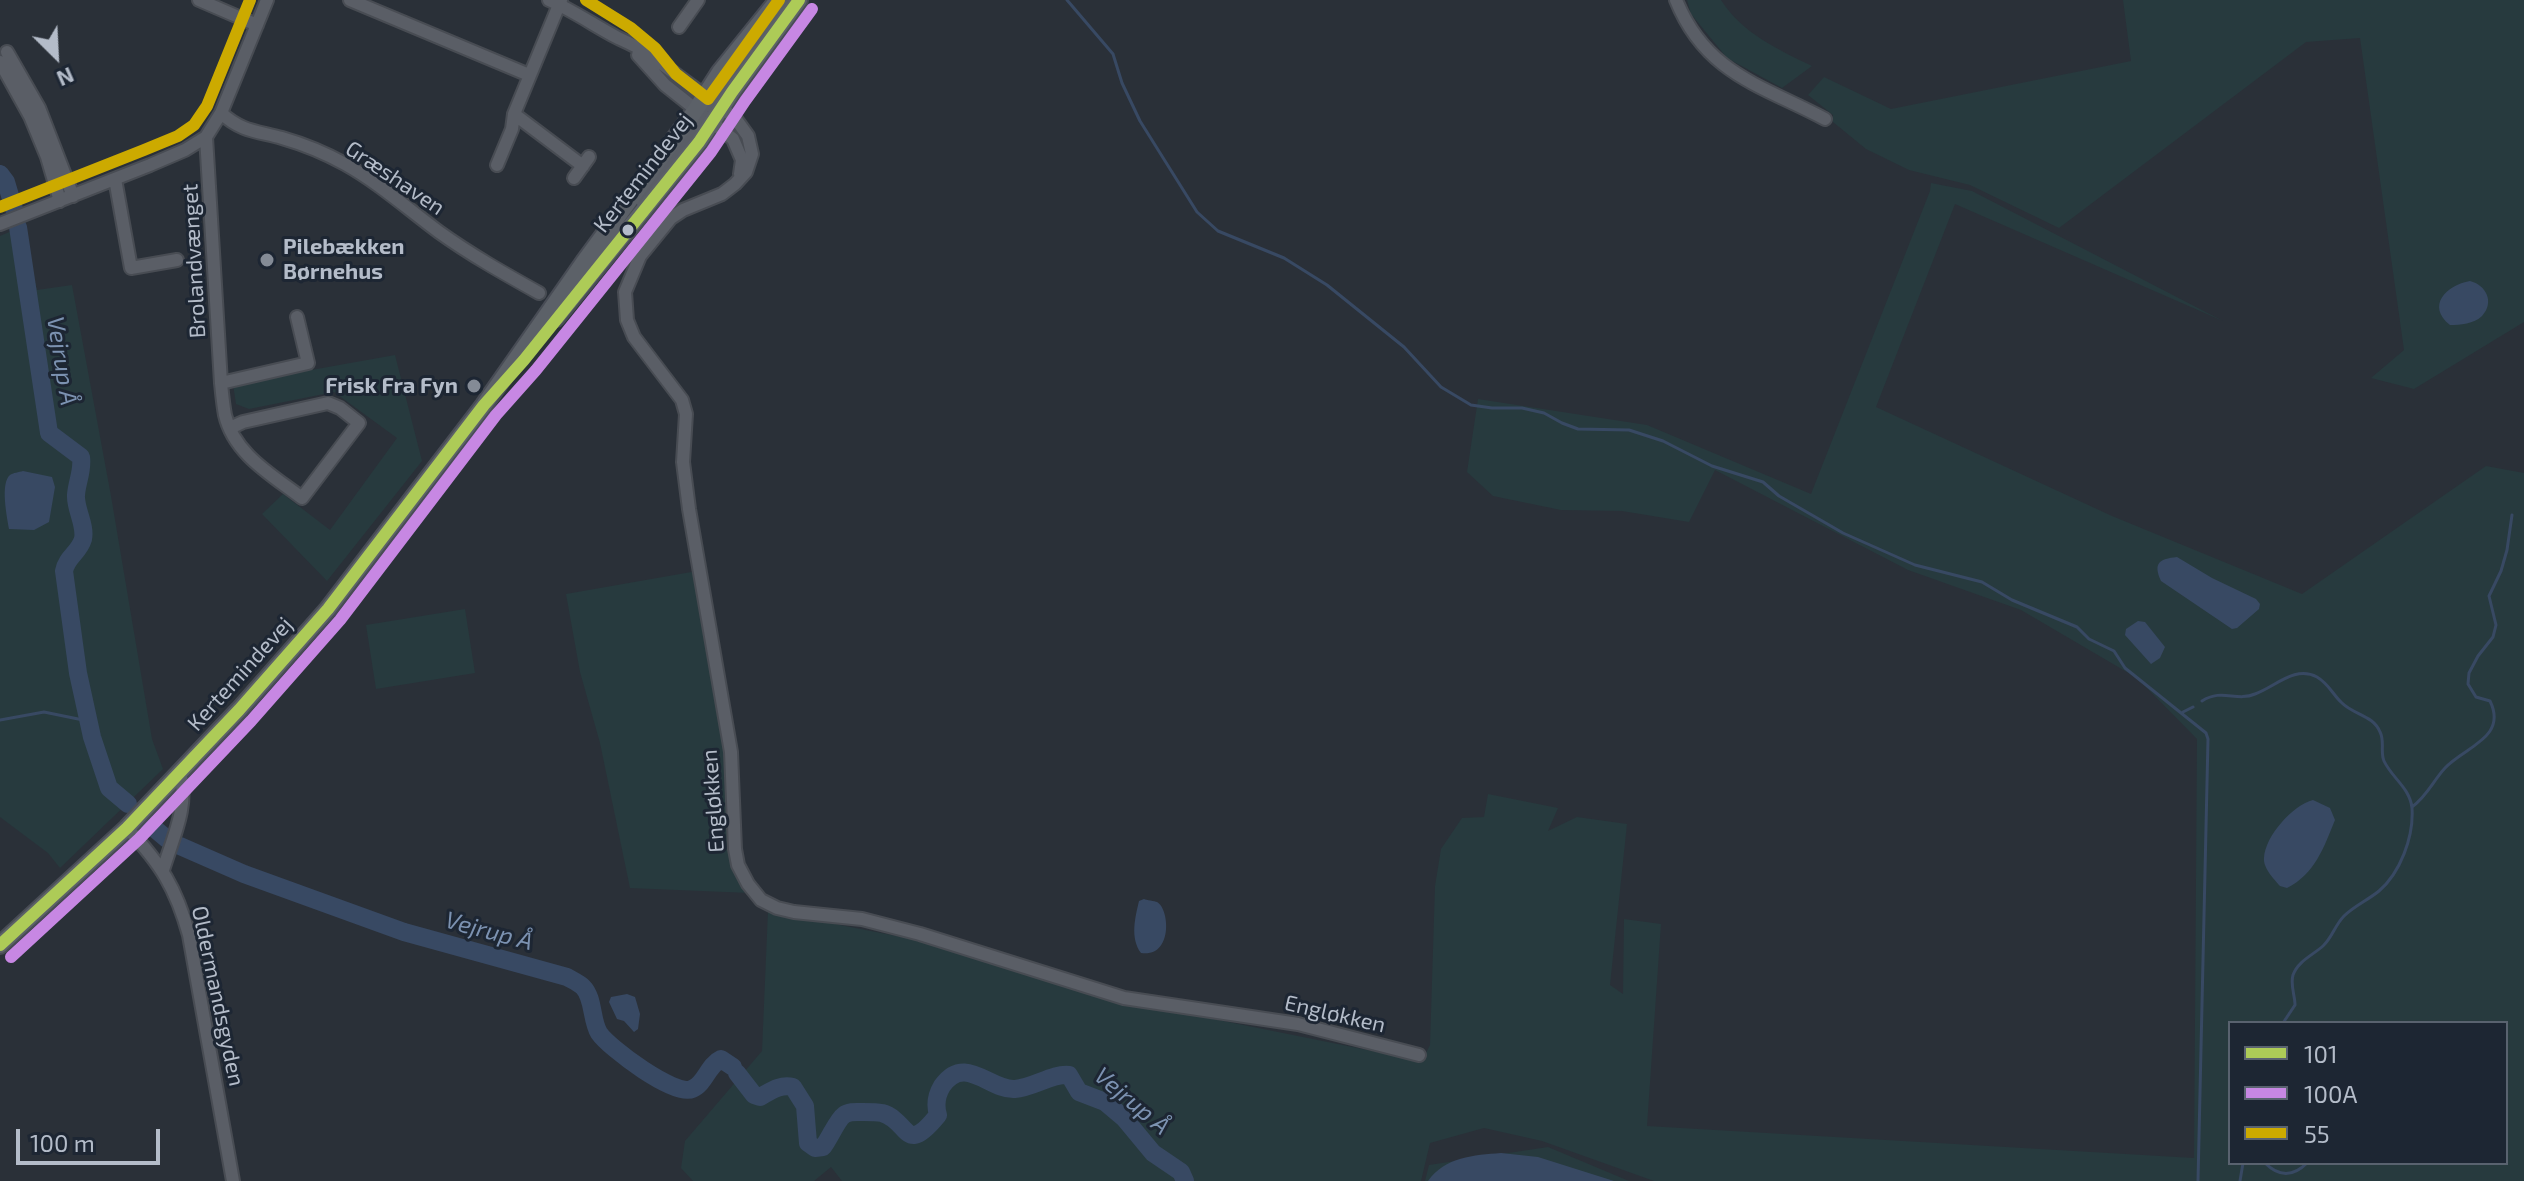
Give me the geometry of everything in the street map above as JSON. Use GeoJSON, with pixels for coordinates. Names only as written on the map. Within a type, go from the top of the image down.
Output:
{"type":"FeatureCollection","features":[{"type":"Feature","properties":{"kind":"main road","name":"Kertemindevej"},"geometry":{"type":"LineString","coordinates":[[484,405],[584,262],[703,116],[778,0]]}},
{"type":"Feature","properties":{"kind":"main road","name":"Kertemindevej"},"geometry":{"type":"LineString","coordinates":[[713,101],[799,0]]}},
{"type":"Feature","properties":{"kind":"main road","name":"Kertemindevej"},"geometry":{"type":"LineString","coordinates":[[0,945],[127,828],[239,710],[328,609],[484,405],[699,142],[703,116]]}},
{"type":"Feature","properties":{"kind":"street"},"geometry":{"type":"LineString","coordinates":[[199,0],[257,25]]}},
{"type":"Feature","properties":{"kind":"street"},"geometry":{"type":"LineString","coordinates":[[0,224],[185,150],[206,137],[221,113],[267,0]]}},
{"type":"Feature","properties":{"kind":"street"},"geometry":{"type":"LineString","coordinates":[[350,0],[529,75]]}},
{"type":"Feature","properties":{"kind":"street"},"geometry":{"type":"LineString","coordinates":[[679,27],[698,0]]}},
{"type":"Feature","properties":{"kind":"street"},"geometry":{"type":"LineString","coordinates":[[713,101],[787,0]]}},
{"type":"Feature","properties":{"kind":"street"},"geometry":{"type":"LineString","coordinates":[[1676,0],[1700,44],[1728,70],[1825,119]]}},
{"type":"Feature","properties":{"kind":"street"},"geometry":{"type":"LineString","coordinates":[[497,165],[557,1],[621,40],[644,59],[665,85],[733,139],[739,149],[742,170],[735,184]]}},
{"type":"Feature","properties":{"kind":"street"},"geometry":{"type":"LineString","coordinates":[[621,40],[632,43],[713,101],[743,127],[751,145],[751,163],[735,184]]}},
{"type":"Feature","properties":{"kind":"street"},"geometry":{"type":"LineString","coordinates":[[4,57],[39,108],[73,196]]}},
{"type":"Feature","properties":{"kind":"street"},"geometry":{"type":"LineString","coordinates":[[4,57],[47,157],[60,201]]}},
{"type":"Feature","properties":{"kind":"street","name":"Græshaven"},"geometry":{"type":"LineString","coordinates":[[221,113],[244,129],[299,143],[344,163],[443,235],[539,293]]}},
{"type":"Feature","properties":{"kind":"street"},"geometry":{"type":"LineString","coordinates":[[514,114],[586,161],[574,178]]}},
{"type":"Feature","properties":{"kind":"street","name":"Brolandvænget"},"geometry":{"type":"LineString","coordinates":[[206,137],[221,383],[225,416],[230,428],[236,442],[249,457],[302,498],[359,423],[328,403],[243,422],[230,428]]}},
{"type":"Feature","properties":{"kind":"street"},"geometry":{"type":"LineString","coordinates":[[115,179],[131,268],[177,260]]}},
{"type":"Feature","properties":{"kind":"street","name":"Engløkken"},"geometry":{"type":"LineString","coordinates":[[735,184],[722,194],[671,218],[640,256],[625,292],[627,320],[634,337],[682,400],[686,414],[683,448],[687,493],[731,752],[735,849],[738,865],[761,900],[794,912],[862,919],[920,934],[1124,998],[1298,1024],[1419,1055]]}},
{"type":"Feature","properties":{"kind":"street"},"geometry":{"type":"LineString","coordinates":[[221,383],[308,363],[297,317]]}},
{"type":"Feature","properties":{"kind":"street"},"geometry":{"type":"LineString","coordinates":[[163,870],[184,805],[180,772]]}},
{"type":"Feature","properties":{"kind":"street","name":"Oldermandsgyden"},"geometry":{"type":"LineString","coordinates":[[127,828],[163,870],[181,905],[233,1181]]}},
{"type":"Feature","properties":{"kind":"green space"},"geometry":{"type":"Polygon","coordinates":[[[1687,0],[1721,0],[1750,31],[1812,66],[1782,88],[1727,58],[1691,14],[1687,0]]]}},
{"type":"Feature","properties":{"kind":"green space"},"geometry":{"type":"Polygon","coordinates":[[[2123,0],[2524,0],[2524,322],[2414,389],[2371,378],[2404,350],[2360,38],[2306,42],[2059,228],[1970,185],[1909,170],[1866,149],[1833,122],[1833,115],[1808,95],[1824,77],[1891,109],[2131,61],[2123,0]]]}},
{"type":"Feature","properties":{"kind":"green space"},"geometry":{"type":"Polygon","coordinates":[[[1931,183],[1972,191],[2223,321],[1955,204],[1876,407],[2112,516],[2302,594],[2486,466],[2524,473],[2524,1181],[1654,1181],[1542,1141],[1484,1128],[1430,1143],[1421,1181],[842,1181],[831,1167],[814,1181],[693,1181],[681,1168],[685,1141],[762,1051],[768,911],[912,939],[1126,1006],[1129,1002],[1422,1061],[1430,1045],[1435,886],[1441,849],[1462,818],[1484,817],[1488,794],[1558,808],[1548,831],[1577,817],[1627,824],[1610,985],[1623,994],[1624,919],[1661,924],[1647,1126],[2194,1158],[2197,739],[2137,678],[2021,610],[1908,570],[1715,470],[1689,522],[1622,511],[1561,510],[1493,496],[1467,472],[1478,399],[1647,425],[1811,494],[1931,183]]]}},
{"type":"Feature","properties":{"kind":"green space"},"geometry":{"type":"Polygon","coordinates":[[[21,227],[37,290],[72,285],[152,739],[163,769],[60,868],[48,853],[0,817],[0,236],[21,227]]]}},
{"type":"Feature","properties":{"kind":"green space"},"geometry":{"type":"Polygon","coordinates":[[[395,355],[422,461],[327,581],[262,514],[283,494],[330,530],[397,438],[334,392],[249,409],[236,404],[233,384],[395,355]]]}},
{"type":"Feature","properties":{"kind":"green space"},"geometry":{"type":"Polygon","coordinates":[[[697,571],[726,738],[728,811],[750,893],[630,888],[600,743],[580,672],[566,594],[697,571]]]}},
{"type":"Feature","properties":{"kind":"green space"},"geometry":{"type":"Polygon","coordinates":[[[465,609],[475,673],[376,689],[366,625],[465,609]]]}},
{"type":"Feature","properties":{"kind":"green space"},"geometry":{"type":"Polygon","coordinates":[[[1548,1147],[1629,1181],[1425,1181],[1429,1165],[1548,1147]]]}},
{"type":"Feature","properties":{"kind":"water"},"geometry":{"type":"Polygon","coordinates":[[[2470,281],[2480,286],[2487,295],[2486,311],[2475,321],[2450,325],[2440,311],[2442,297],[2453,287],[2470,281]]]}},
{"type":"Feature","properties":{"kind":"water"},"geometry":{"type":"Polygon","coordinates":[[[23,471],[52,477],[55,487],[49,522],[34,530],[9,529],[5,485],[10,475],[23,471]]]}},
{"type":"Feature","properties":{"kind":"water"},"geometry":{"type":"Polygon","coordinates":[[[2177,557],[2256,599],[2259,609],[2232,629],[2161,581],[2159,563],[2177,557]]]}},
{"type":"Feature","properties":{"kind":"water"},"geometry":{"type":"Polygon","coordinates":[[[2138,621],[2145,622],[2165,647],[2160,658],[2151,664],[2125,635],[2126,629],[2138,621]]]}},
{"type":"Feature","properties":{"kind":"water"},"geometry":{"type":"Polygon","coordinates":[[[2313,800],[2330,808],[2335,820],[2312,867],[2287,888],[2280,886],[2265,866],[2269,840],[2289,815],[2313,800]]]}},
{"type":"Feature","properties":{"kind":"water"},"geometry":{"type":"Polygon","coordinates":[[[1144,899],[1161,906],[1166,923],[1164,941],[1151,953],[1141,953],[1135,941],[1136,914],[1139,901],[1144,899]]]}},
{"type":"Feature","properties":{"kind":"water"},"geometry":{"type":"Polygon","coordinates":[[[627,994],[635,997],[640,1014],[638,1029],[634,1032],[624,1021],[617,1019],[609,1002],[611,997],[627,994]]]}},
{"type":"Feature","properties":{"kind":"water"},"geometry":{"type":"Polygon","coordinates":[[[1501,1153],[1538,1157],[1614,1181],[1428,1181],[1451,1162],[1501,1153]]]}},
{"type":"Feature","properties":{"kind":"waterway"},"geometry":{"type":"LineString","coordinates":[[1067,0],[1113,54],[1122,83],[1140,121],[1197,212],[1218,231],[1284,258],[1327,285],[1404,347],[1441,387],[1471,405],[1522,408],[1544,413],[1578,429],[1629,430],[1663,441],[1712,466],[1763,482],[1779,496],[1843,533],[1915,565],[1982,582],[2012,600],[2077,627],[2089,639],[2114,651],[2125,668],[2206,733],[2198,1181]]}},
{"type":"Feature","properties":{"kind":"waterway","name":"Vejrup Å"},"geometry":{"type":"LineString","coordinates":[[0,174],[6,182],[14,209]]}},
{"type":"Feature","properties":{"kind":"waterway","name":"Vejrup Å"},"geometry":{"type":"LineString","coordinates":[[18,227],[49,433],[81,457],[76,495],[83,539],[64,571],[78,673],[92,737],[109,788],[128,804]]}},
{"type":"Feature","properties":{"kind":"waterway"},"geometry":{"type":"LineString","coordinates":[[2412,807],[2445,768],[2489,733],[2493,724],[2490,701],[2476,697],[2468,684],[2469,673],[2478,656],[2493,637],[2496,625],[2489,596],[2507,550],[2512,515]]}},
{"type":"Feature","properties":{"kind":"waterway"},"geometry":{"type":"LineString","coordinates":[[2202,701],[2223,695],[2248,696],[2293,675],[2317,677],[2347,707],[2377,726],[2384,761],[2411,801],[2411,831],[2393,875],[2379,891],[2344,916],[2326,943],[2295,970],[2292,979],[2295,1005],[2284,1021]]}},
{"type":"Feature","properties":{"kind":"waterway"},"geometry":{"type":"LineString","coordinates":[[2183,712],[2193,707]]}},
{"type":"Feature","properties":{"kind":"waterway"},"geometry":{"type":"LineString","coordinates":[[0,720],[44,712],[88,721]]}},
{"type":"Feature","properties":{"kind":"waterway","name":"Vejrup Å"},"geometry":{"type":"LineString","coordinates":[[149,824],[167,839]]}},
{"type":"Feature","properties":{"kind":"waterway","name":"Vejrup Å"},"geometry":{"type":"LineString","coordinates":[[180,846],[244,874],[404,932],[567,977],[587,992],[596,1028],[605,1040],[643,1070],[672,1086],[684,1090],[696,1087],[721,1059],[733,1067]]}},
{"type":"Feature","properties":{"kind":"waterway","name":"Vejrup Å"},"geometry":{"type":"LineString","coordinates":[[737,1073],[754,1095],[760,1097],[780,1087],[793,1087],[805,1106],[808,1143],[815,1148],[823,1147],[841,1117],[851,1112],[882,1113],[908,1133],[919,1134],[938,1115],[937,1100],[942,1086],[960,1073],[969,1073],[996,1085],[1015,1089],[1069,1075],[1079,1092],[1105,1102],[1124,1118],[1153,1153],[1181,1172],[1185,1181]]}},
{"type":"Feature","properties":{"kind":"waterway"},"geometry":{"type":"LineString","coordinates":[[2240,1181],[2243,1165]]}},
{"type":"Feature","properties":{"kind":"waterway"},"geometry":{"type":"LineString","coordinates":[[2268,1165],[2286,1174],[2304,1165]]}},
{"type":"Feature","properties":{"kind":"transit line","name":"55"},"geometry":{"type":"LineString","coordinates":[[0,207],[178,136],[194,125],[207,106],[250,0]]}},
{"type":"Feature","properties":{"kind":"transit line","name":"55"},"geometry":{"type":"LineString","coordinates":[[586,0],[631,28],[655,48],[676,74],[708,99],[779,0]]}},
{"type":"Feature","properties":{"kind":"transit line","name":"101"},"geometry":{"type":"LineString","coordinates":[[0,945],[127,828],[239,710],[328,609],[484,405],[524,360],[699,142],[799,0]]}},
{"type":"Feature","properties":{"kind":"transit line","name":"100A"},"geometry":{"type":"LineString","coordinates":[[11,957],[139,839],[251,721],[340,620],[496,415],[536,370],[711,152],[812,9]]}},
{"type":"Feature","properties":{"kind":"place","name":"Pilebækken Børnehus"},"geometry":{"type":"Point","coordinates":[267,260]}},
{"type":"Feature","properties":{"kind":"place","name":"Frisk Fra Fyn"},"geometry":{"type":"Point","coordinates":[474,386]}}]}
